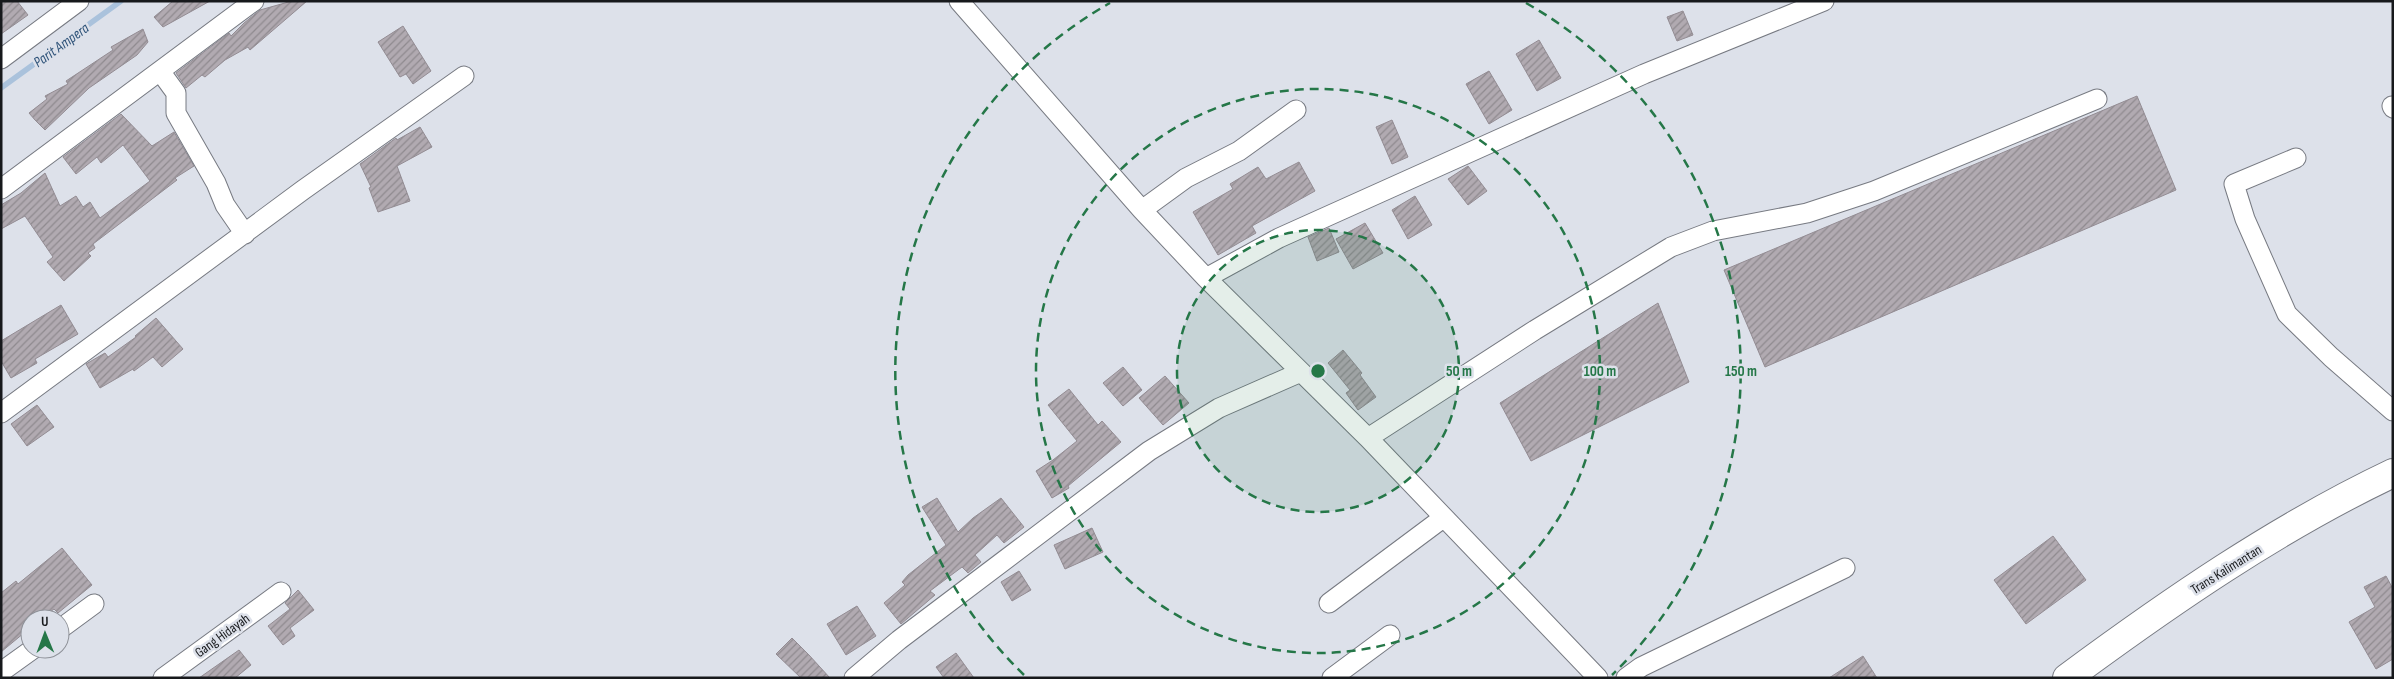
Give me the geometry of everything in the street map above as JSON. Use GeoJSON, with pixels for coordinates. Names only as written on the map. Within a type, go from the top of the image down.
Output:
{"type":"FeatureCollection","features":[{"type":"Feature","properties":{"kind":"highway","name":"Trans Kalimantan"},"geometry":{"type":"LineString","coordinates":[[2067,678],[2206,580],[2297,525],[2393,473]]}},
{"type":"Feature","properties":{"kind":"street"},"geometry":{"type":"LineString","coordinates":[[1,59],[79,1]]}},
{"type":"Feature","properties":{"kind":"street"},"geometry":{"type":"LineString","coordinates":[[1,189],[254,1]]}},
{"type":"Feature","properties":{"kind":"street"},"geometry":{"type":"LineString","coordinates":[[959,1],[1142,210],[1206,278],[1368,438],[1598,678]]}},
{"type":"Feature","properties":{"kind":"street"},"geometry":{"type":"LineString","coordinates":[[1206,278],[1279,238],[1644,74],[1824,1]]}},
{"type":"Feature","properties":{"kind":"street"},"geometry":{"type":"LineString","coordinates":[[160,71],[176,93],[176,113],[216,183],[226,205],[245,234]]}},
{"type":"Feature","properties":{"kind":"street"},"geometry":{"type":"LineString","coordinates":[[1,413],[464,76]]}},
{"type":"Feature","properties":{"kind":"street"},"geometry":{"type":"LineString","coordinates":[[1368,438],[1535,330],[1671,247],[1713,231],[1807,213],[1874,191],[2097,99]]}},
{"type":"Feature","properties":{"kind":"street"},"geometry":{"type":"LineString","coordinates":[[1142,210],[1186,178],[1239,151],[1296,110]]}},
{"type":"Feature","properties":{"kind":"street"},"geometry":{"type":"LineString","coordinates":[[2296,158],[2234,184],[2245,218],[2287,314],[2331,357],[2393,411]]}},
{"type":"Feature","properties":{"kind":"street"},"geometry":{"type":"LineString","coordinates":[[854,678],[899,640],[1111,478],[1150,451],[1219,408],[1301,372]]}},
{"type":"Feature","properties":{"kind":"street"},"geometry":{"type":"LineString","coordinates":[[1329,603],[1443,518]]}},
{"type":"Feature","properties":{"kind":"street"},"geometry":{"type":"LineString","coordinates":[[1626,678],[1640,667],[1845,568]]}},
{"type":"Feature","properties":{"kind":"street","name":"Gang Hidayah"},"geometry":{"type":"LineString","coordinates":[[162,678],[280,592]]}},
{"type":"Feature","properties":{"kind":"street"},"geometry":{"type":"LineString","coordinates":[[70,622],[94,604]]}},
{"type":"Feature","properties":{"kind":"street"},"geometry":{"type":"LineString","coordinates":[[1332,678],[1390,635]]}},
{"type":"Feature","properties":{"kind":"street"},"geometry":{"type":"LineString","coordinates":[[1,672],[20,658]]}},
{"type":"Feature","properties":{"kind":"building"},"geometry":{"type":"Polygon","coordinates":[[[1,1],[17,1],[28,15],[1,34],[1,1]]]}},
{"type":"Feature","properties":{"kind":"building"},"geometry":{"type":"Polygon","coordinates":[[[173,1],[210,1],[163,27],[154,17],[173,1]]]}},
{"type":"Feature","properties":{"kind":"building"},"geometry":{"type":"Polygon","coordinates":[[[292,1],[307,1],[250,50],[248,47],[225,60],[205,77],[202,75],[186,88],[176,73],[229,33],[231,36],[260,10],[292,1]]]}},
{"type":"Feature","properties":{"kind":"building"},"geometry":{"type":"Polygon","coordinates":[[[1683,11],[1693,35],[1677,41],[1667,17],[1683,11]]]}},
{"type":"Feature","properties":{"kind":"building"},"geometry":{"type":"Polygon","coordinates":[[[403,26],[431,71],[413,84],[406,74],[400,77],[378,42],[403,26]]]}},
{"type":"Feature","properties":{"kind":"building"},"geometry":{"type":"Polygon","coordinates":[[[143,29],[148,42],[137,55],[89,88],[45,130],[29,113],[47,99],[45,96],[68,84],[66,81],[113,50],[111,47],[143,29]]]}},
{"type":"Feature","properties":{"kind":"building"},"geometry":{"type":"Polygon","coordinates":[[[1539,40],[1561,78],[1537,91],[1516,54],[1539,40]]]}},
{"type":"Feature","properties":{"kind":"building"},"geometry":{"type":"Polygon","coordinates":[[[1489,71],[1512,110],[1489,124],[1466,84],[1489,71]]]}},
{"type":"Feature","properties":{"kind":"building"},"geometry":{"type":"Polygon","coordinates":[[[2137,96],[2176,190],[1765,367],[1724,270],[2137,96]]]}},
{"type":"Feature","properties":{"kind":"building"},"geometry":{"type":"Polygon","coordinates":[[[121,114],[152,146],[174,132],[194,166],[175,178],[177,180],[93,244],[95,248],[88,253],[91,256],[64,281],[47,262],[53,257],[25,216],[1,229],[1,205],[21,193],[45,173],[60,206],[76,196],[83,207],[90,202],[100,218],[150,181],[123,145],[101,163],[97,157],[76,174],[63,157],[121,114]]]}},
{"type":"Feature","properties":{"kind":"building"},"geometry":{"type":"Polygon","coordinates":[[[1392,120],[1408,157],[1392,164],[1376,127],[1392,120]]]}},
{"type":"Feature","properties":{"kind":"building"},"geometry":{"type":"Polygon","coordinates":[[[420,127],[432,147],[397,166],[410,201],[378,212],[369,188],[371,187],[360,164],[396,138],[397,140],[420,127]]]}},
{"type":"Feature","properties":{"kind":"building"},"geometry":{"type":"Polygon","coordinates":[[[1299,162],[1315,191],[1252,226],[1256,233],[1218,255],[1193,212],[1233,189],[1230,184],[1258,167],[1266,179],[1299,162]]]}},
{"type":"Feature","properties":{"kind":"building"},"geometry":{"type":"Polygon","coordinates":[[[1468,166],[1487,191],[1468,205],[1448,179],[1468,166]]]}},
{"type":"Feature","properties":{"kind":"building"},"geometry":{"type":"Polygon","coordinates":[[[1415,196],[1432,225],[1408,239],[1392,210],[1415,196]]]}},
{"type":"Feature","properties":{"kind":"building"},"geometry":{"type":"Polygon","coordinates":[[[1365,223],[1383,253],[1353,269],[1336,239],[1365,223]]]}},
{"type":"Feature","properties":{"kind":"building"},"geometry":{"type":"Polygon","coordinates":[[[1329,228],[1339,252],[1317,261],[1308,237],[1329,228]]]}},
{"type":"Feature","properties":{"kind":"building"},"geometry":{"type":"Polygon","coordinates":[[[1658,303],[1689,382],[1531,461],[1500,403],[1658,303]]]}},
{"type":"Feature","properties":{"kind":"building"},"geometry":{"type":"Polygon","coordinates":[[[61,305],[78,334],[35,359],[37,363],[11,378],[1,361],[1,341],[61,305]]]}},
{"type":"Feature","properties":{"kind":"building"},"geometry":{"type":"Polygon","coordinates":[[[156,318],[183,349],[162,367],[153,357],[134,371],[133,369],[100,388],[86,364],[105,353],[108,357],[136,337],[156,318]]]}},
{"type":"Feature","properties":{"kind":"building"},"geometry":{"type":"Polygon","coordinates":[[[1343,350],[1362,373],[1360,375],[1376,397],[1358,410],[1346,393],[1350,390],[1328,363],[1343,350]]]}},
{"type":"Feature","properties":{"kind":"building"},"geometry":{"type":"Polygon","coordinates":[[[1123,367],[1142,390],[1123,406],[1103,383],[1123,367]]]}},
{"type":"Feature","properties":{"kind":"building"},"geometry":{"type":"Polygon","coordinates":[[[1165,376],[1189,403],[1163,425],[1139,398],[1165,376]]]}},
{"type":"Feature","properties":{"kind":"building"},"geometry":{"type":"Polygon","coordinates":[[[1069,389],[1098,425],[1102,421],[1121,442],[1068,486],[1069,488],[1052,498],[1036,471],[1077,441],[1048,405],[1069,389]]]}},
{"type":"Feature","properties":{"kind":"building"},"geometry":{"type":"Polygon","coordinates":[[[37,405],[54,427],[27,446],[11,424],[37,405]]]}},
{"type":"Feature","properties":{"kind":"building"},"geometry":{"type":"Polygon","coordinates":[[[937,498],[958,532],[973,518],[1001,498],[1024,527],[1004,543],[997,535],[975,555],[981,562],[968,573],[962,567],[930,591],[935,595],[901,624],[884,603],[905,585],[902,582],[908,575],[946,545],[922,507],[937,498]]]}},
{"type":"Feature","properties":{"kind":"building"},"geometry":{"type":"Polygon","coordinates":[[[1092,528],[1103,552],[1065,569],[1054,545],[1092,528]]]}},
{"type":"Feature","properties":{"kind":"building"},"geometry":{"type":"Polygon","coordinates":[[[2053,536],[2086,580],[2026,624],[1994,580],[2053,536]]]}},
{"type":"Feature","properties":{"kind":"building"},"geometry":{"type":"Polygon","coordinates":[[[62,548],[92,585],[63,609],[20,609],[20,636],[1,652],[1,593],[16,581],[18,584],[62,548]]]}},
{"type":"Feature","properties":{"kind":"building"},"geometry":{"type":"Polygon","coordinates":[[[1019,571],[1031,590],[1012,601],[1001,582],[1019,571]]]}},
{"type":"Feature","properties":{"kind":"building"},"geometry":{"type":"Polygon","coordinates":[[[2386,576],[2393,589],[2393,659],[2376,669],[2349,622],[2375,607],[2364,587],[2386,576]]]}},
{"type":"Feature","properties":{"kind":"building"},"geometry":{"type":"Polygon","coordinates":[[[298,590],[314,610],[290,628],[295,636],[283,645],[268,626],[290,609],[285,603],[298,590]]]}},
{"type":"Feature","properties":{"kind":"building"},"geometry":{"type":"Polygon","coordinates":[[[857,606],[876,636],[846,655],[827,624],[857,606]]]}},
{"type":"Feature","properties":{"kind":"building"},"geometry":{"type":"Polygon","coordinates":[[[792,638],[830,678],[801,678],[776,654],[792,638]]]}},
{"type":"Feature","properties":{"kind":"building"},"geometry":{"type":"Polygon","coordinates":[[[239,650],[251,665],[235,678],[199,678],[239,650]]]}},
{"type":"Feature","properties":{"kind":"building"},"geometry":{"type":"Polygon","coordinates":[[[956,653],[974,678],[944,678],[936,667],[956,653]]]}},
{"type":"Feature","properties":{"kind":"building"},"geometry":{"type":"Polygon","coordinates":[[[1863,656],[1877,678],[1829,678],[1863,656]]]}},
{"type":"Feature","properties":{"kind":"waterway","name":"Parit Ampera"},"geometry":{"type":"LineString","coordinates":[[1,88],[121,1]]}}]}
